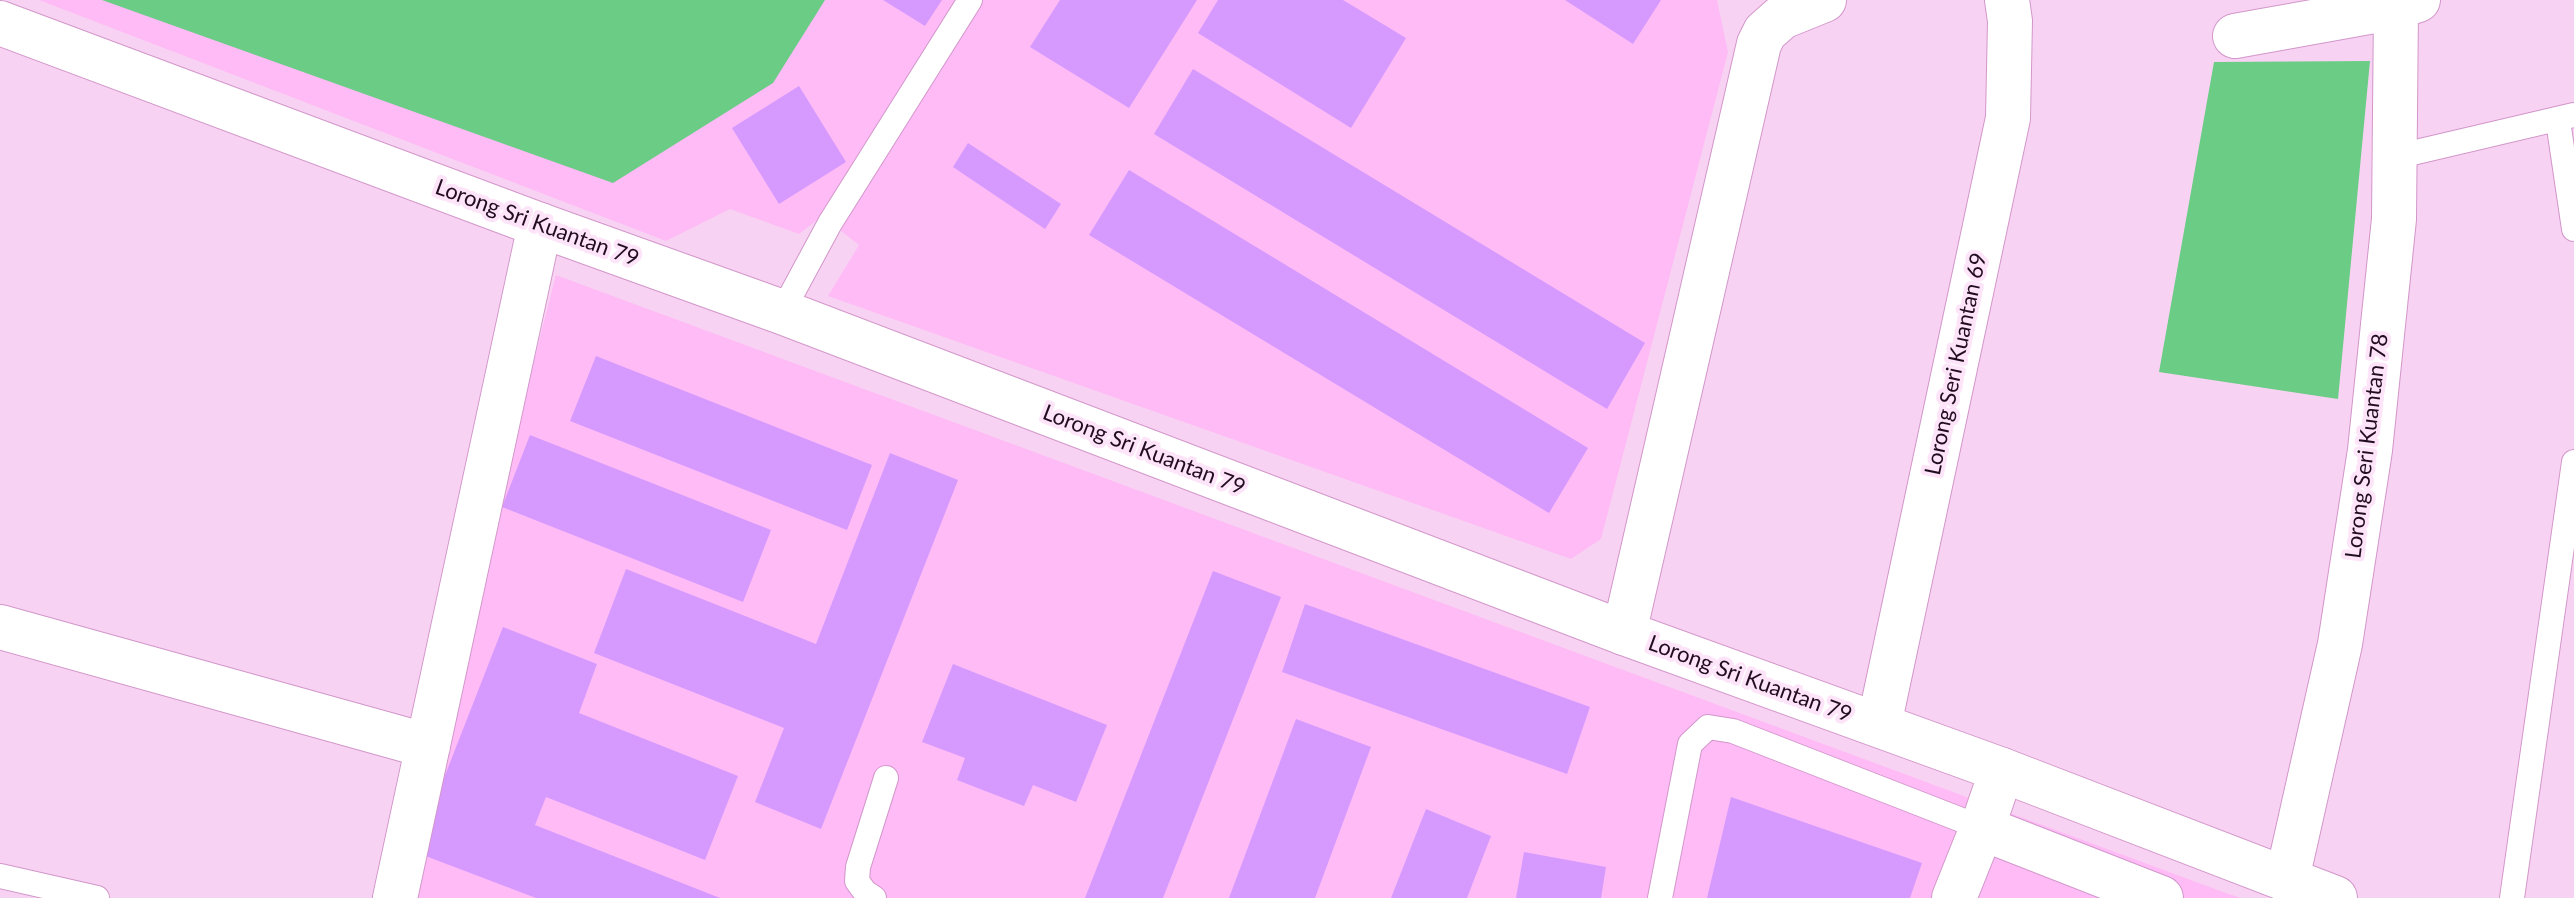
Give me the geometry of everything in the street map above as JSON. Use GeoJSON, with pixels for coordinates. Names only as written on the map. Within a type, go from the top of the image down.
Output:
{"type":"FeatureCollection","features":[{"type":"Feature","properties":{"kind":"street"},"geometry":{"type":"LineString","coordinates":[[1624,633],[1759,44],[1778,9],[1824,0]]}},
{"type":"Feature","properties":{"kind":"street","name":"Lorong Seri Kuantan 69"},"geometry":{"type":"LineString","coordinates":[[1879,725],[2008,118],[2010,21],[2007,0]]}},
{"type":"Feature","properties":{"kind":"street"},"geometry":{"type":"LineString","coordinates":[[2235,36],[2407,4]]}},
{"type":"Feature","properties":{"kind":"street","name":"Lorong Seri Kuantan 78"},"geometry":{"type":"LineString","coordinates":[[2287,879],[2340,644],[2368,465],[2394,219],[2395,157],[2407,4]]}},
{"type":"Feature","properties":{"kind":"street","name":"Lorong Sri Kuantan 79"},"geometry":{"type":"LineString","coordinates":[[0,23],[782,312],[1624,633],[2002,770],[2335,898]]}},
{"type":"Feature","properties":{"kind":"street"},"geometry":{"type":"LineString","coordinates":[[395,898],[540,225]]}},
{"type":"Feature","properties":{"kind":"street"},"geometry":{"type":"LineString","coordinates":[[0,627],[428,746]]}},
{"type":"Feature","properties":{"kind":"street"},"geometry":{"type":"LineString","coordinates":[[1954,898],[2002,770]]}},
{"type":"Feature","properties":{"kind":"street"},"geometry":{"type":"LineString","coordinates":[[1982,828],[2161,898]]}},
{"type":"Feature","properties":{"kind":"lane"},"geometry":{"type":"LineString","coordinates":[[782,312],[830,223],[970,0]]}},
{"type":"Feature","properties":{"kind":"lane"},"geometry":{"type":"LineString","coordinates":[[2395,157],[2566,118],[2574,229]]}},
{"type":"Feature","properties":{"kind":"lane"},"geometry":{"type":"LineString","coordinates":[[2512,898],[2574,462]]}},
{"type":"Feature","properties":{"kind":"lane"},"geometry":{"type":"LineString","coordinates":[[1660,898],[1690,744],[1708,727],[1733,731],[1982,828]]}},
{"type":"Feature","properties":{"kind":"lane"},"geometry":{"type":"LineString","coordinates":[[874,898],[857,881],[858,867],[886,778]]}},
{"type":"Feature","properties":{"kind":"lane"},"geometry":{"type":"LineString","coordinates":[[0,876],[97,898]]}},
{"type":"Feature","properties":{"kind":"shaded area"},"geometry":{"type":"Polygon","coordinates":[[[39,0],[1717,0],[1728,52],[1601,539],[1571,559],[828,296],[859,245],[822,216],[799,234],[730,209],[666,241],[39,0]]]}},
{"type":"Feature","properties":{"kind":"shaded area"},"geometry":{"type":"Polygon","coordinates":[[[556,275],[2226,893],[2241,898],[396,898],[556,275]]]}},
{"type":"Feature","properties":{"kind":"green space"},"geometry":{"type":"Polygon","coordinates":[[[102,0],[825,0],[773,83],[613,183],[102,0]]]}},
{"type":"Feature","properties":{"kind":"green space"},"geometry":{"type":"Polygon","coordinates":[[[2370,61],[2338,399],[2159,372],[2214,62],[2370,61]]]}},
{"type":"Feature","properties":{"kind":"building"},"geometry":{"type":"Polygon","coordinates":[[[883,0],[942,0],[925,26],[883,0]]]}},
{"type":"Feature","properties":{"kind":"building"},"geometry":{"type":"Polygon","coordinates":[[[1060,0],[1197,0],[1129,108],[1030,47],[1060,0]]]}},
{"type":"Feature","properties":{"kind":"building"},"geometry":{"type":"Polygon","coordinates":[[[1218,0],[1343,0],[1406,38],[1351,128],[1198,33],[1218,0]]]}},
{"type":"Feature","properties":{"kind":"building"},"geometry":{"type":"Polygon","coordinates":[[[1565,0],[1661,0],[1633,44],[1565,0]]]}},
{"type":"Feature","properties":{"kind":"building"},"geometry":{"type":"Polygon","coordinates":[[[1193,69],[1645,343],[1607,409],[1154,134],[1193,69]]]}},
{"type":"Feature","properties":{"kind":"building"},"geometry":{"type":"Polygon","coordinates":[[[799,86],[846,162],[779,204],[732,128],[799,86]]]}},
{"type":"Feature","properties":{"kind":"building"},"geometry":{"type":"Polygon","coordinates":[[[968,143],[1061,204],[1045,229],[953,167],[968,143]]]}},
{"type":"Feature","properties":{"kind":"building"},"geometry":{"type":"Polygon","coordinates":[[[1129,170],[1588,448],[1549,513],[1089,235],[1129,170]]]}},
{"type":"Feature","properties":{"kind":"building"},"geometry":{"type":"Polygon","coordinates":[[[596,356],[872,465],[847,530],[570,421],[596,356]]]}},
{"type":"Feature","properties":{"kind":"building"},"geometry":{"type":"Polygon","coordinates":[[[530,435],[771,530],[743,602],[502,507],[530,435]]]}},
{"type":"Feature","properties":{"kind":"building"},"geometry":{"type":"Polygon","coordinates":[[[890,453],[958,480],[821,829],[755,802],[784,728],[594,653],[626,569],[816,644],[890,453]]]}},
{"type":"Feature","properties":{"kind":"building"},"geometry":{"type":"Polygon","coordinates":[[[1213,571],[1281,597],[1163,898],[1085,898],[1213,571]]]}},
{"type":"Feature","properties":{"kind":"building"},"geometry":{"type":"Polygon","coordinates":[[[1305,604],[1590,707],[1567,774],[1282,672],[1305,604]]]}},
{"type":"Feature","properties":{"kind":"building"},"geometry":{"type":"Polygon","coordinates":[[[503,627],[597,664],[579,713],[738,776],[705,860],[546,797],[535,825],[720,898],[536,898],[415,852],[503,627]]]}},
{"type":"Feature","properties":{"kind":"building"},"geometry":{"type":"Polygon","coordinates":[[[953,664],[1107,725],[1076,802],[1033,785],[1024,806],[957,780],[965,758],[922,742],[953,664]]]}},
{"type":"Feature","properties":{"kind":"building"},"geometry":{"type":"Polygon","coordinates":[[[1296,719],[1371,747],[1315,898],[1229,898],[1296,719]]]}},
{"type":"Feature","properties":{"kind":"building"},"geometry":{"type":"Polygon","coordinates":[[[1731,797],[1922,863],[1910,898],[1707,898],[1731,797]]]}},
{"type":"Feature","properties":{"kind":"building"},"geometry":{"type":"Polygon","coordinates":[[[1426,809],[1491,836],[1467,898],[1391,898],[1426,809]]]}},
{"type":"Feature","properties":{"kind":"building"},"geometry":{"type":"Polygon","coordinates":[[[1524,852],[1606,867],[1601,898],[1516,898],[1524,852]]]}}]}
